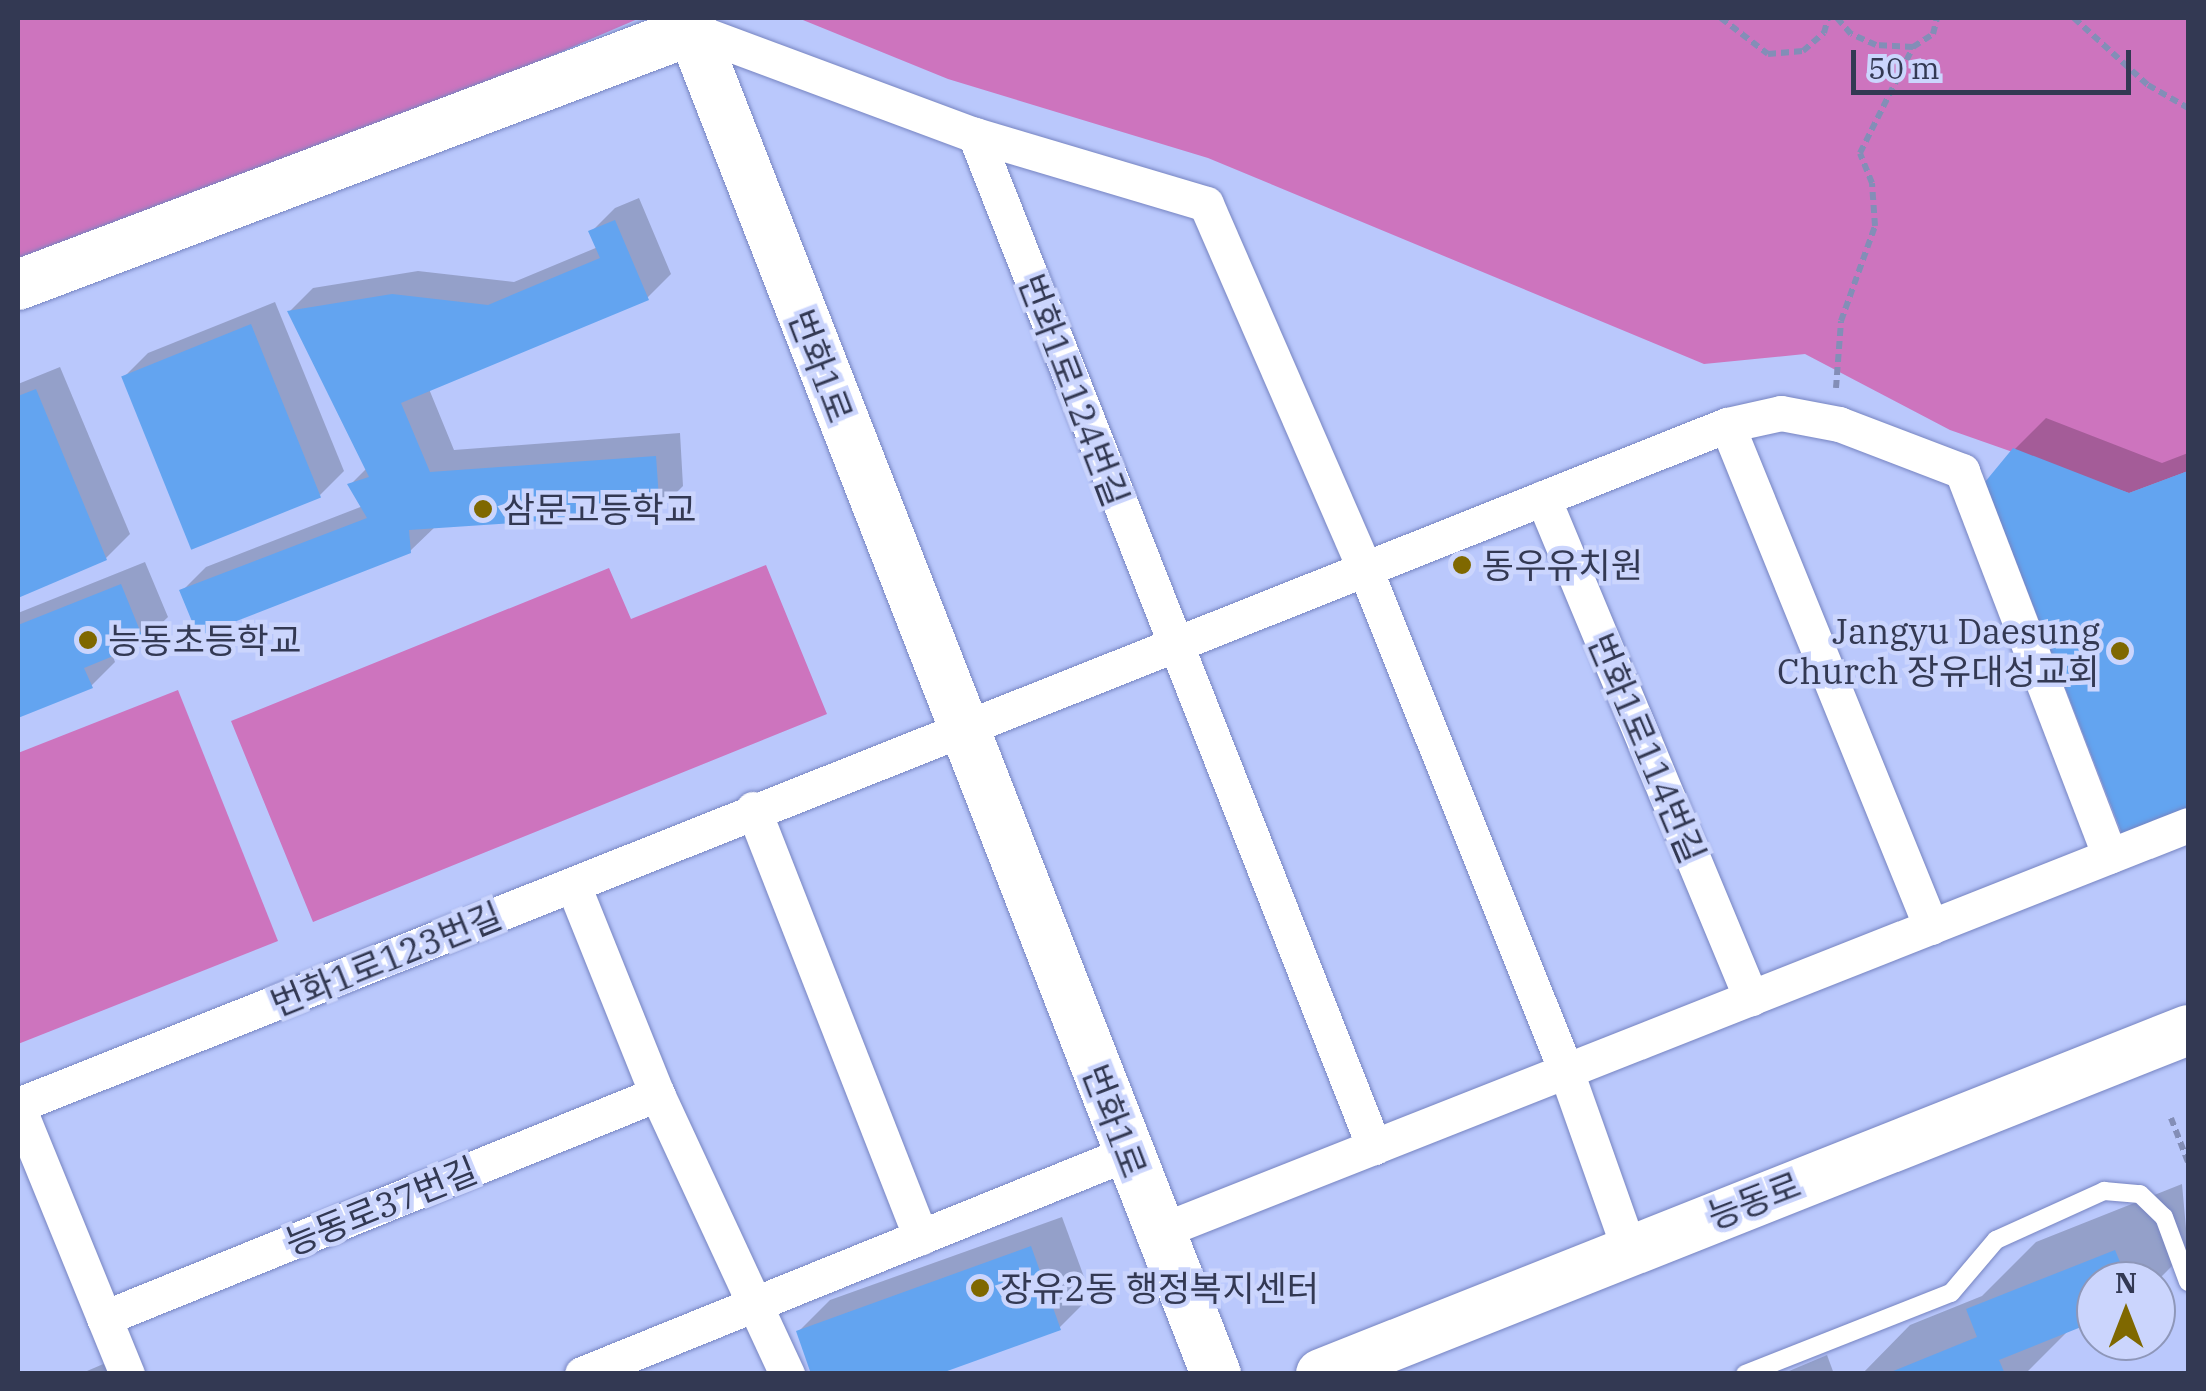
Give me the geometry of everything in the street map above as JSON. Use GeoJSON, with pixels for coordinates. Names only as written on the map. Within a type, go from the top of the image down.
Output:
{"type":"FeatureCollection","features":[{"type":"Feature","properties":{"kind":"street"},"geometry":{"type":"LineString","coordinates":[[18,285],[692,30],[975,134],[1206,204],[1365,569],[1566,1071],[1629,1249]]}},
{"type":"Feature","properties":{"kind":"street","name":"번화1로"},"geometry":{"type":"LineString","coordinates":[[692,30],[960,728],[1216,1374]]}},
{"type":"Feature","properties":{"kind":"street","name":"번화1로124번길"},"geometry":{"type":"LineString","coordinates":[[975,134],[1172,645]]}},
{"type":"Feature","properties":{"kind":"street"},"geometry":{"type":"LineString","coordinates":[[960,728],[1728,426],[1781,413],[1838,424],[1962,471],[2110,856]]}},
{"type":"Feature","properties":{"kind":"street"},"geometry":{"type":"LineString","coordinates":[[1728,426],[1931,926]]}},
{"type":"Feature","properties":{"kind":"street","name":"번화1로114번길"},"geometry":{"type":"LineString","coordinates":[[1543,498],[1751,998]]}},
{"type":"Feature","properties":{"kind":"street"},"geometry":{"type":"LineString","coordinates":[[1172,645],[1374,1147]]}},
{"type":"Feature","properties":{"kind":"street","name":"번화1로123번길"},"geometry":{"type":"LineString","coordinates":[[127,1374],[18,1106],[960,728]]}},
{"type":"Feature","properties":{"kind":"street"},"geometry":{"type":"LineString","coordinates":[[753,809],[922,1237]]}},
{"type":"Feature","properties":{"kind":"street"},"geometry":{"type":"LineString","coordinates":[[1158,1232],[2188,825]]}},
{"type":"Feature","properties":{"kind":"street"},"geometry":{"type":"LineString","coordinates":[[574,885],[657,1094],[787,1374]]}},
{"type":"Feature","properties":{"kind":"street","name":"능동로"},"geometry":{"type":"LineString","coordinates":[[1321,1374],[2188,1030]]}},
{"type":"Feature","properties":{"kind":"street","name":"능동로37번길"},"geometry":{"type":"LineString","coordinates":[[104,1318],[657,1094]]}},
{"type":"Feature","properties":{"kind":"street"},"geometry":{"type":"LineString","coordinates":[[582,1374],[1128,1153]]}},
{"type":"Feature","properties":{"kind":"lane"},"geometry":{"type":"LineString","coordinates":[[1746,1374],[1951,1294],[1996,1240],[2104,1192],[2140,1194],[2164,1218],[2188,1282]]}},
{"type":"Feature","properties":{"kind":"path"},"geometry":{"type":"LineString","coordinates":[[1721,18],[1768,54],[1803,51],[1824,33],[1828,18]]}},
{"type":"Feature","properties":{"kind":"path"},"geometry":{"type":"LineString","coordinates":[[1838,18],[1851,34],[1876,45],[1913,47]]}},
{"type":"Feature","properties":{"kind":"path"},"geometry":{"type":"LineString","coordinates":[[1838,424],[1841,322],[1875,226],[1872,184],[1860,152],[1913,47],[1932,34],[1936,18]]}},
{"type":"Feature","properties":{"kind":"path"},"geometry":{"type":"LineString","coordinates":[[2074,18],[2148,84],[2188,108]]}},
{"type":"Feature","properties":{"kind":"path"},"geometry":{"type":"LineString","coordinates":[[2171,1118],[2188,1162]]}},
{"type":"Feature","properties":{"kind":"shaded area"},"geometry":{"type":"Polygon","coordinates":[[[18,18],[640,18],[18,285],[18,18]]]}},
{"type":"Feature","properties":{"kind":"shaded area"},"geometry":{"type":"Polygon","coordinates":[[[798,18],[2188,18],[2188,471],[2129,493],[1950,430],[1805,354],[1704,364],[1208,158],[948,79],[798,18]]]}},
{"type":"Feature","properties":{"kind":"shaded area"},"geometry":{"type":"Polygon","coordinates":[[[766,565],[827,714],[313,922],[231,721],[609,568],[631,619],[766,565]]]}},
{"type":"Feature","properties":{"kind":"shaded area"},"geometry":{"type":"Polygon","coordinates":[[[178,690],[278,941],[18,1044],[18,753],[178,690]]]}},
{"type":"Feature","properties":{"kind":"building"},"geometry":{"type":"Polygon","coordinates":[[[615,220],[649,300],[401,403],[430,472],[656,456],[660,513],[409,530],[411,553],[198,636],[179,590],[367,518],[347,484],[369,477],[287,311],[392,294],[488,305],[600,258],[588,231],[615,220]]]}},
{"type":"Feature","properties":{"kind":"building"},"geometry":{"type":"Polygon","coordinates":[[[251,324],[321,497],[191,550],[121,376],[251,324]]]}},
{"type":"Feature","properties":{"kind":"building"},"geometry":{"type":"Polygon","coordinates":[[[36,389],[107,560],[18,598],[18,396],[36,389]]]}},
{"type":"Feature","properties":{"kind":"building","name":"Jangyu Daesung Church 장유대성교회"},"geometry":{"type":"Polygon","coordinates":[[[2013,448],[2129,493],[2188,471],[2188,809],[2122,834],[1985,482],[2013,448]]]}},
{"type":"Feature","properties":{"kind":"building"},"geometry":{"type":"Polygon","coordinates":[[[121,584],[145,643],[84,668],[93,688],[18,718],[18,625],[121,584]]]}},
{"type":"Feature","properties":{"kind":"building","name":"장유2동 행정복지센터"},"geometry":{"type":"Polygon","coordinates":[[[1031,1246],[1061,1330],[939,1374],[811,1374],[796,1331],[1031,1246]]]}},
{"type":"Feature","properties":{"kind":"building"},"geometry":{"type":"Polygon","coordinates":[[[2115,1250],[2120,1261],[2087,1261],[2115,1250]]]}},
{"type":"Feature","properties":{"kind":"building"},"geometry":{"type":"Polygon","coordinates":[[[2076,1265],[2076,1329],[1999,1360],[2005,1374],[1886,1374],[1977,1337],[1966,1309],[2076,1265]]]}},
{"type":"Feature","properties":{"kind":"place","name":"삼문고등학교"},"geometry":{"type":"Point","coordinates":[483,509]}},
{"type":"Feature","properties":{"kind":"place","name":"동우유치원"},"geometry":{"type":"Point","coordinates":[1462,565]}},
{"type":"Feature","properties":{"kind":"place","name":"능동초등학교"},"geometry":{"type":"Point","coordinates":[88,640]}},
{"type":"Feature","properties":{"kind":"place","name":"Jangyu Daesung Church 장유대성교회"},"geometry":{"type":"Point","coordinates":[2120,651]}},
{"type":"Feature","properties":{"kind":"place","name":"장유2동 행정복지센터"},"geometry":{"type":"Point","coordinates":[980,1288]}}]}
